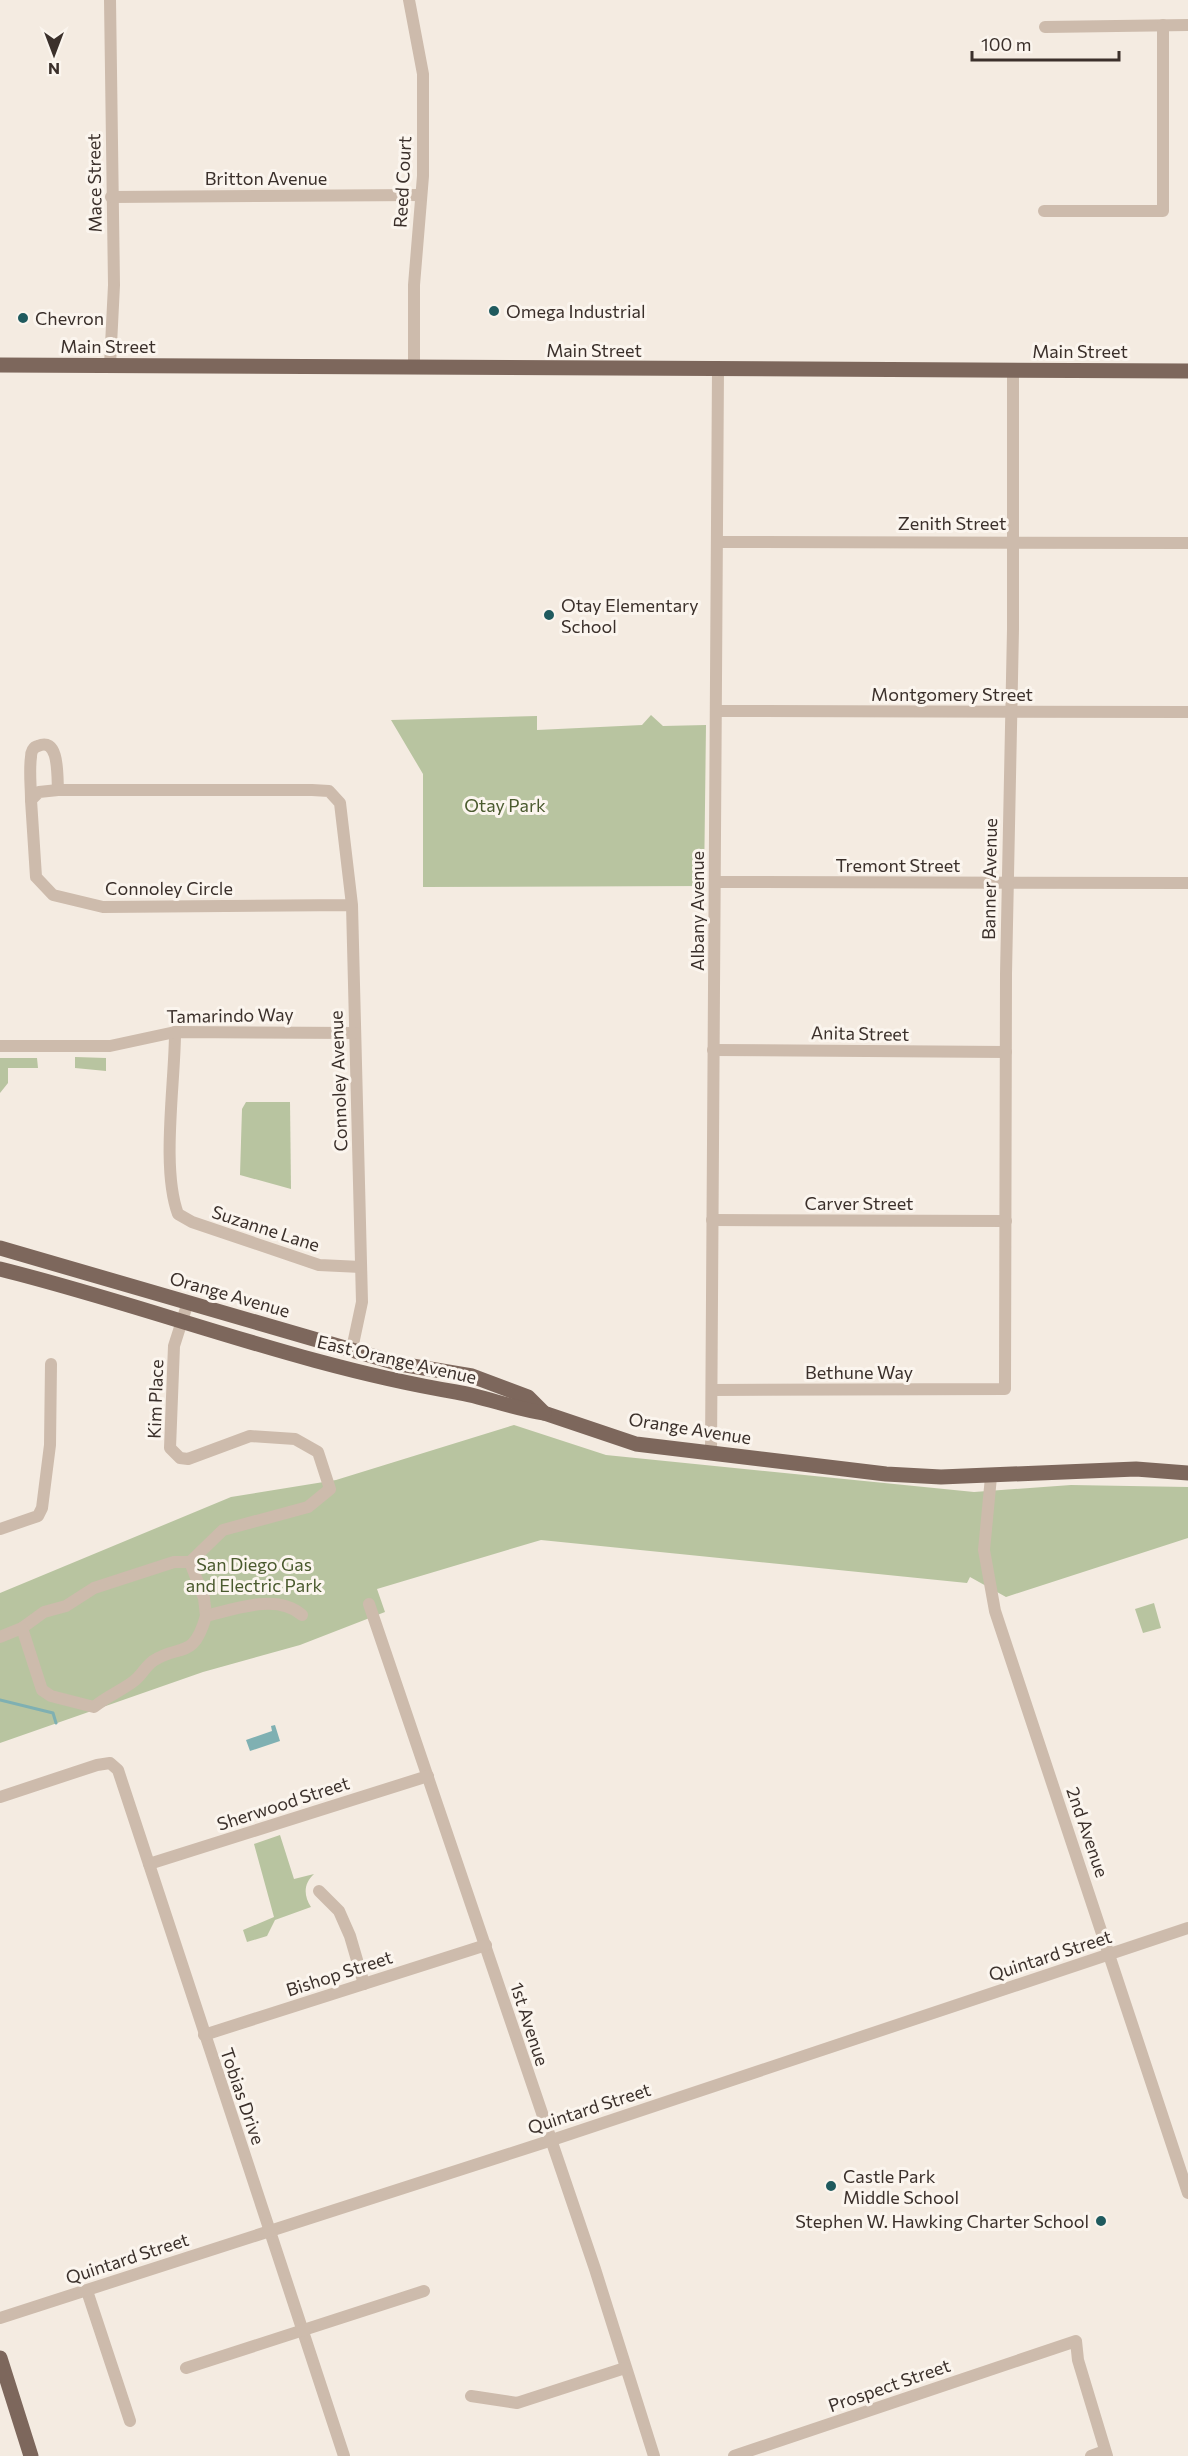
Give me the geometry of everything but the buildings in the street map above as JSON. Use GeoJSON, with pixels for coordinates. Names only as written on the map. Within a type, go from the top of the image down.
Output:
{"type":"FeatureCollection","features":[{"type":"Feature","properties":{"kind":"main road","name":"Main Street"},"geometry":{"type":"LineString","coordinates":[[0,365],[1188,371]]}},
{"type":"Feature","properties":{"kind":"main road","name":"Orange Avenue"},"geometry":{"type":"LineString","coordinates":[[0,1248],[400,1364],[472,1377],[528,1397],[544,1413],[636,1444],[886,1474],[992,1477],[1068,1471],[1136,1470],[1188,1473]]}},
{"type":"Feature","properties":{"kind":"main road","name":"East Orange Avenue"},"geometry":{"type":"LineString","coordinates":[[0,1269],[345,1370],[544,1413]]}},
{"type":"Feature","properties":{"kind":"main road"},"geometry":{"type":"LineString","coordinates":[[345,1370],[352,1349]]}},
{"type":"Feature","properties":{"kind":"main road"},"geometry":{"type":"LineString","coordinates":[[0,2358],[31,2456]]}},
{"type":"Feature","properties":{"kind":"street","name":"Mace Street"},"geometry":{"type":"LineString","coordinates":[[110,0],[114,285],[111,365]]}},
{"type":"Feature","properties":{"kind":"street","name":"Reed Court"},"geometry":{"type":"LineString","coordinates":[[409,0],[423,74],[421,195],[414,285],[414,368]]}},
{"type":"Feature","properties":{"kind":"street"},"geometry":{"type":"LineString","coordinates":[[1044,211],[1163,211],[1163,25]]}},
{"type":"Feature","properties":{"kind":"street"},"geometry":{"type":"LineString","coordinates":[[1045,27],[1188,26]]}},
{"type":"Feature","properties":{"kind":"street","name":"Britton Avenue"},"geometry":{"type":"LineString","coordinates":[[111,197],[421,195]]}},
{"type":"Feature","properties":{"kind":"street","name":"Albany Avenue"},"geometry":{"type":"LineString","coordinates":[[711,1453],[712,1220],[715,1137],[713,1050],[718,369]]}},
{"type":"Feature","properties":{"kind":"street","name":"Banner Avenue"},"geometry":{"type":"LineString","coordinates":[[1005,1389],[1013,370]]}},
{"type":"Feature","properties":{"kind":"street","name":"Zenith Street"},"geometry":{"type":"LineString","coordinates":[[717,542],[1188,543]]}},
{"type":"Feature","properties":{"kind":"street","name":"Montgomery Street"},"geometry":{"type":"LineString","coordinates":[[716,711],[1188,712]]}},
{"type":"Feature","properties":{"kind":"street","name":"Connoley Circle"},"geometry":{"type":"LineString","coordinates":[[58,790],[54,751],[49,746],[39,745],[33,748],[30,756],[31,800],[36,876],[53,895],[103,907],[352,905]]}},
{"type":"Feature","properties":{"kind":"street"},"geometry":{"type":"LineString","coordinates":[[31,800],[39,792],[58,790]]}},
{"type":"Feature","properties":{"kind":"street","name":"Connoley Avenue"},"geometry":{"type":"LineString","coordinates":[[58,790],[326,790],[335,795],[341,811],[352,905],[363,1302],[352,1349]]}},
{"type":"Feature","properties":{"kind":"street","name":"Tremont Street"},"geometry":{"type":"LineString","coordinates":[[715,882],[1188,883]]}},
{"type":"Feature","properties":{"kind":"street","name":"Tamarindo Way"},"geometry":{"type":"LineString","coordinates":[[0,1046],[111,1046],[175,1032],[355,1033]]}},
{"type":"Feature","properties":{"kind":"street","name":"Suzanne Lane"},"geometry":{"type":"LineString","coordinates":[[175,1032],[170,1162],[172,1200],[178,1214],[192,1222],[319,1265],[361,1267]]}},
{"type":"Feature","properties":{"kind":"street","name":"Anita Street"},"geometry":{"type":"LineString","coordinates":[[713,1050],[1006,1052]]}},
{"type":"Feature","properties":{"kind":"street","name":"Carver Street"},"geometry":{"type":"LineString","coordinates":[[712,1220],[1006,1221]]}},
{"type":"Feature","properties":{"kind":"street","name":"Kim Place"},"geometry":{"type":"LineString","coordinates":[[188,1302],[174,1346],[171,1448],[180,1458],[188,1459],[250,1436],[295,1439],[318,1452],[330,1489],[317,1501],[299,1510],[224,1530],[190,1562]]}},
{"type":"Feature","properties":{"kind":"street"},"geometry":{"type":"LineString","coordinates":[[0,1529],[38,1516],[42,1508],[50,1445],[51,1364]]}},
{"type":"Feature","properties":{"kind":"street","name":"Bethune Way"},"geometry":{"type":"LineString","coordinates":[[712,1390],[1005,1389]]}},
{"type":"Feature","properties":{"kind":"street","name":"2nd Avenue"},"geometry":{"type":"LineString","coordinates":[[992,1477],[984,1550],[995,1611],[1188,2193]]}},
{"type":"Feature","properties":{"kind":"street"},"geometry":{"type":"LineString","coordinates":[[0,1637],[22,1628],[44,1612],[66,1606],[94,1588],[174,1562],[190,1562],[204,1598],[206,1616],[202,1629],[191,1647],[154,1660],[137,1679],[109,1695],[94,1707],[51,1696],[42,1690],[22,1628]]}},
{"type":"Feature","properties":{"kind":"street"},"geometry":{"type":"LineString","coordinates":[[206,1616],[260,1604],[292,1606],[302,1615]]}},
{"type":"Feature","properties":{"kind":"street","name":"1st Avenue"},"geometry":{"type":"LineString","coordinates":[[369,1604],[486,1945],[549,2140],[595,2269],[654,2456]]}},
{"type":"Feature","properties":{"kind":"street","name":"Tobias Drive"},"geometry":{"type":"LineString","coordinates":[[0,1797],[97,1765],[110,1763],[118,1770],[344,2456]]}},
{"type":"Feature","properties":{"kind":"street","name":"Sherwood Street"},"geometry":{"type":"LineString","coordinates":[[149,1864],[428,1776]]}},
{"type":"Feature","properties":{"kind":"street"},"geometry":{"type":"LineString","coordinates":[[319,1891],[339,1911],[364,1984]]}},
{"type":"Feature","properties":{"kind":"street","name":"Quintard Street"},"geometry":{"type":"LineString","coordinates":[[0,2318],[549,2140],[1188,1928]]}},
{"type":"Feature","properties":{"kind":"street","name":"Bishop Street"},"geometry":{"type":"LineString","coordinates":[[204,2036],[486,1945]]}},
{"type":"Feature","properties":{"kind":"street"},"geometry":{"type":"LineString","coordinates":[[87,2291],[130,2421]]}},
{"type":"Feature","properties":{"kind":"street"},"geometry":{"type":"LineString","coordinates":[[186,2368],[424,2291]]}},
{"type":"Feature","properties":{"kind":"street","name":"Prospect Street"},"geometry":{"type":"LineString","coordinates":[[734,2456],[1076,2341],[1078,2360],[1106,2454]]}},
{"type":"Feature","properties":{"kind":"street"},"geometry":{"type":"LineString","coordinates":[[471,2396],[517,2403],[625,2368]]}},
{"type":"Feature","properties":{"kind":"street"},"geometry":{"type":"LineString","coordinates":[[1091,2456],[1106,2454]]}},
{"type":"Feature","properties":{"kind":"green space","name":"Otay Park"},"geometry":{"type":"Polygon","coordinates":[[[651,715],[663,726],[706,725],[704,886],[423,887],[423,774],[391,720],[537,716],[537,730],[642,725],[651,715]]]}},
{"type":"Feature","properties":{"kind":"green space"},"geometry":{"type":"Polygon","coordinates":[[[75,1057],[106,1058],[106,1071],[75,1068],[75,1057]]]}},
{"type":"Feature","properties":{"kind":"green space"},"geometry":{"type":"Polygon","coordinates":[[[0,1058],[37,1058],[38,1068],[8,1068],[8,1083],[0,1093],[0,1058]]]}},
{"type":"Feature","properties":{"kind":"green space"},"geometry":{"type":"Polygon","coordinates":[[[246,1102],[290,1102],[291,1189],[240,1175],[242,1109],[246,1102]]]}},
{"type":"Feature","properties":{"kind":"green space","name":"San Diego Gas and Electric Park"},"geometry":{"type":"Polygon","coordinates":[[[514,1425],[606,1455],[974,1492],[1071,1485],[1188,1487],[1188,1538],[1006,1597],[970,1577],[967,1583],[541,1540],[377,1589],[385,1612],[300,1645],[203,1672],[0,1743],[0,1593],[231,1497],[336,1480],[514,1425]]]}},
{"type":"Feature","properties":{"kind":"green space"},"geometry":{"type":"Polygon","coordinates":[[[1154,1603],[1161,1628],[1143,1633],[1135,1609],[1154,1603]]]}},
{"type":"Feature","properties":{"kind":"green space"},"geometry":{"type":"Polygon","coordinates":[[[280,1835],[294,1879],[314,1874],[308,1881],[306,1889],[311,1907],[275,1920],[267,1936],[247,1942],[243,1930],[274,1917],[254,1844],[280,1835]]]}},
{"type":"Feature","properties":{"kind":"water"},"geometry":{"type":"Polygon","coordinates":[[[275,1725],[280,1741],[250,1751],[246,1740],[272,1731],[271,1726],[275,1725]]]}},
{"type":"Feature","properties":{"kind":"waterway"},"geometry":{"type":"LineString","coordinates":[[0,1700],[53,1713],[56,1723]]}},
{"type":"Feature","properties":{"kind":"place","name":"Omega Industrial"},"geometry":{"type":"Point","coordinates":[494,311]}},
{"type":"Feature","properties":{"kind":"place","name":"Chevron"},"geometry":{"type":"Point","coordinates":[23,318]}},
{"type":"Feature","properties":{"kind":"place","name":"Otay Elementary School"},"geometry":{"type":"Point","coordinates":[549,615]}},
{"type":"Feature","properties":{"kind":"place","name":"Castle Park Middle School"},"geometry":{"type":"Point","coordinates":[831,2186]}},
{"type":"Feature","properties":{"kind":"place","name":"Stephen W. Hawking Charter School"},"geometry":{"type":"Point","coordinates":[1101,2221]}}]}
